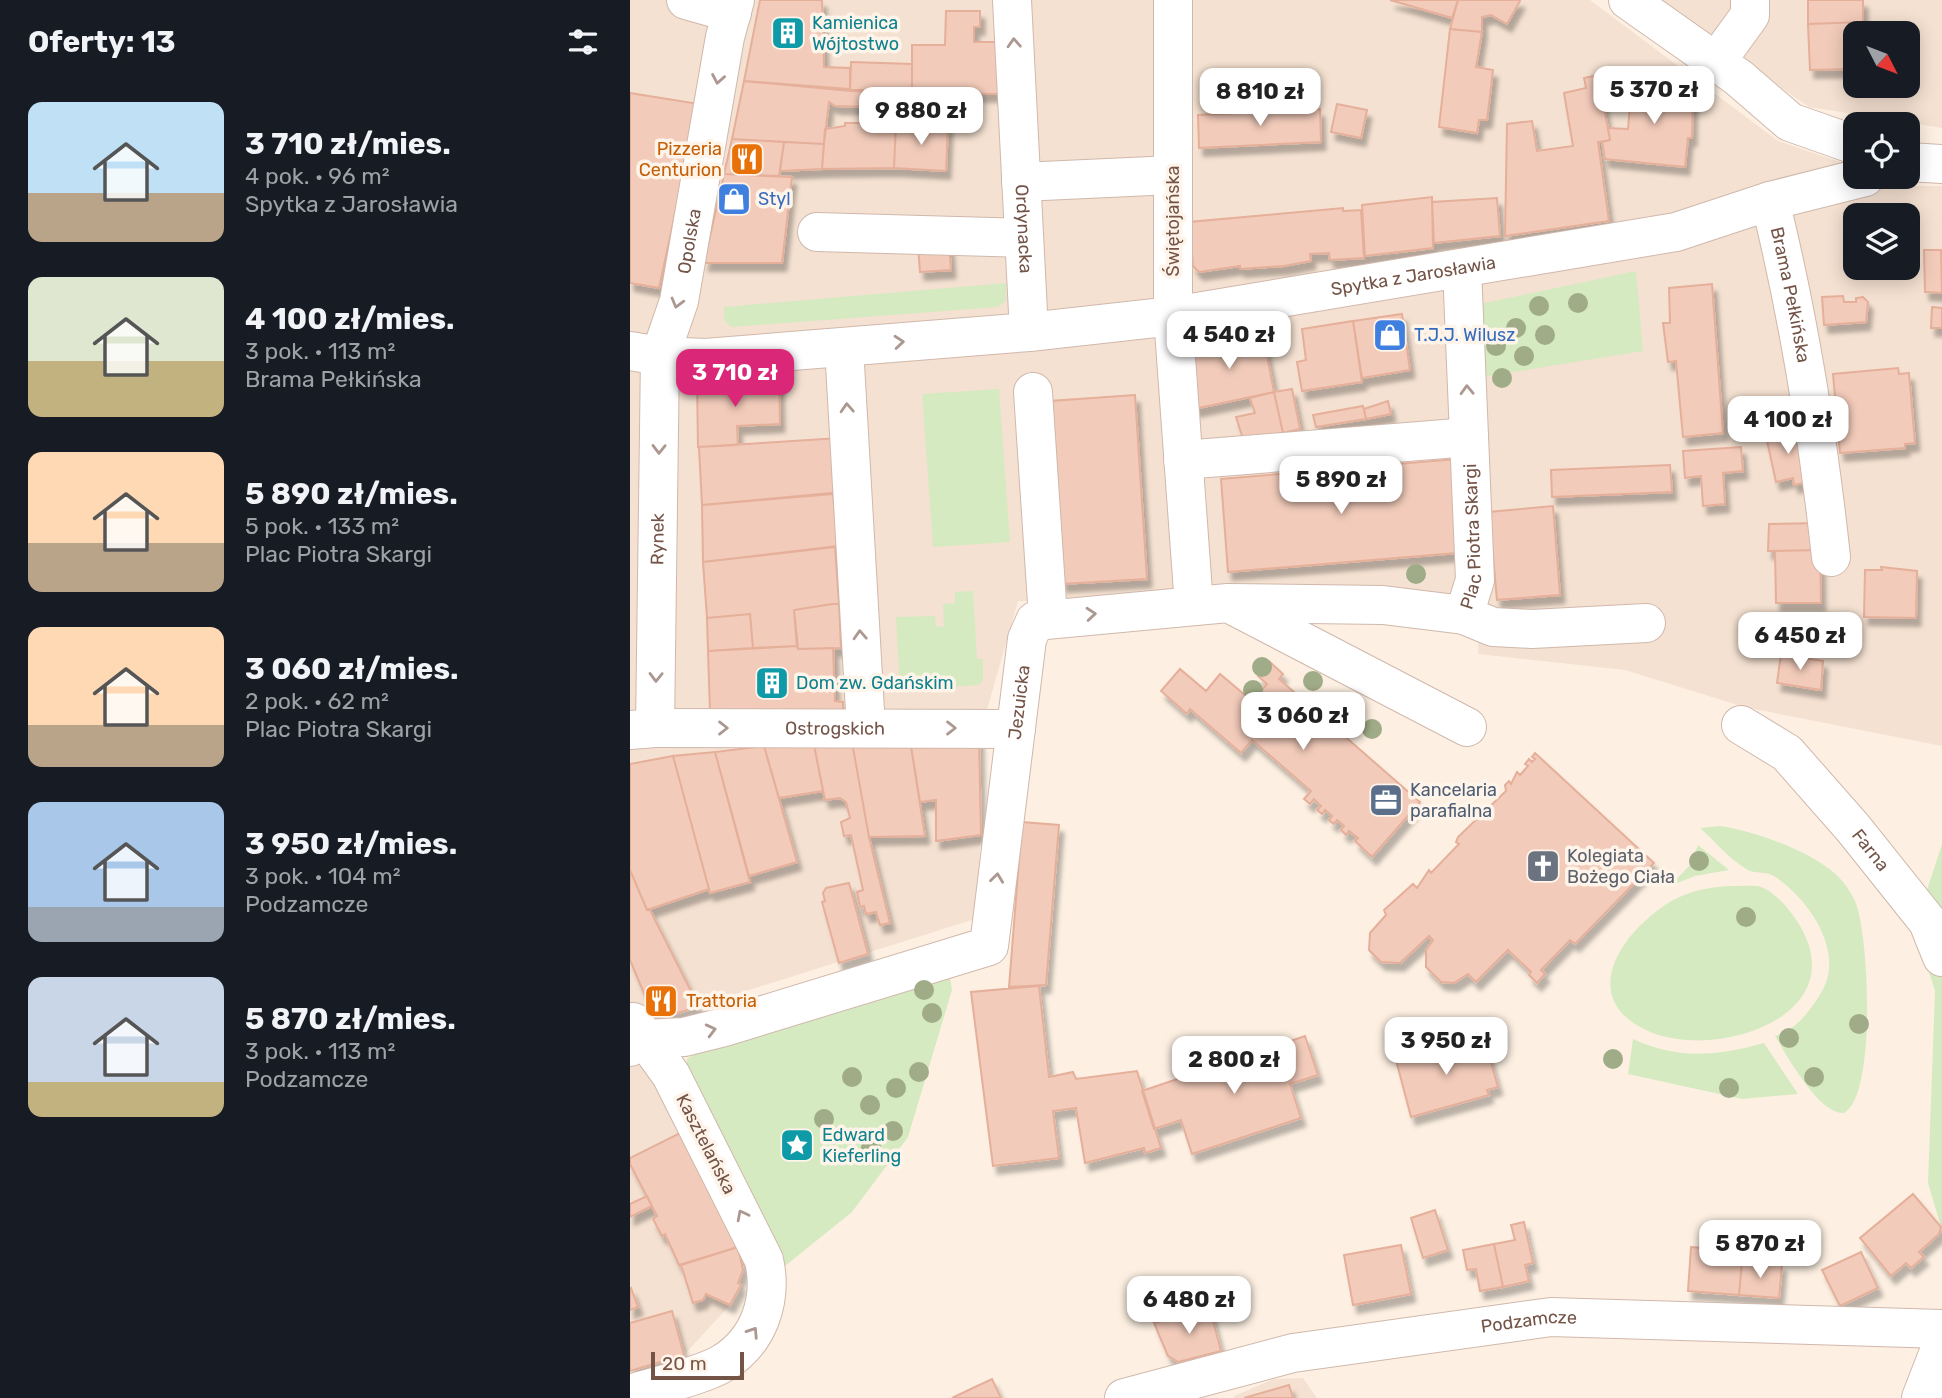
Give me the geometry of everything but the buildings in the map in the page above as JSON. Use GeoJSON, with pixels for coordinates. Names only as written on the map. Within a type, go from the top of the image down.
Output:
{"type":"FeatureCollection","features":[{"type":"Feature","properties":{"kind":"street","name":"Ordynacka"},"geometry":{"type":"LineString","coordinates":[[1012,0],[1029,332]]}},
{"type":"Feature","properties":{"kind":"street","name":"Świętojańska"},"geometry":{"type":"LineString","coordinates":[[1173,0],[1172,316],[1183,460],[1211,604]]}},
{"type":"Feature","properties":{"kind":"street"},"geometry":{"type":"LineString","coordinates":[[1628,0],[1716,62],[1790,121],[1843,141]]}},
{"type":"Feature","properties":{"kind":"street"},"geometry":{"type":"LineString","coordinates":[[1716,62],[1750,15],[1751,0]]}},
{"type":"Feature","properties":{"kind":"street"},"geometry":{"type":"LineString","coordinates":[[690,1],[733,6]]}},
{"type":"Feature","properties":{"kind":"street","name":"Opolska"},"geometry":{"type":"LineString","coordinates":[[645,354],[679,301],[733,6]]}},
{"type":"Feature","properties":{"kind":"street"},"geometry":{"type":"LineString","coordinates":[[1920,163],[1942,164]]}},
{"type":"Feature","properties":{"kind":"street"},"geometry":{"type":"LineString","coordinates":[[1021,182],[1173,175]]}},
{"type":"Feature","properties":{"kind":"street","name":"Spytka z Jarosławia"},"geometry":{"type":"LineString","coordinates":[[645,354],[705,358],[1029,332],[1172,316],[1676,232],[1770,201],[1843,183]]}},
{"type":"Feature","properties":{"kind":"street","name":"Brama Pełkińska"},"geometry":{"type":"LineString","coordinates":[[1770,201],[1792,291],[1820,458],[1831,557]]}},
{"type":"Feature","properties":{"kind":"street"},"geometry":{"type":"LineString","coordinates":[[817,232],[1024,238]]}},
{"type":"Feature","properties":{"kind":"street","name":"Plac Piotra Skargi"},"geometry":{"type":"LineString","coordinates":[[1211,604],[1382,605],[1469,598],[1469,437],[1462,268]]}},
{"type":"Feature","properties":{"kind":"street"},"geometry":{"type":"LineString","coordinates":[[844,347],[866,728]]}},
{"type":"Feature","properties":{"kind":"street","name":"Rynek"},"geometry":{"type":"LineString","coordinates":[[643,729],[645,354]]}},
{"type":"Feature","properties":{"kind":"street"},"geometry":{"type":"LineString","coordinates":[[1033,392],[1048,618],[1211,604],[1467,727]]}},
{"type":"Feature","properties":{"kind":"street"},"geometry":{"type":"LineString","coordinates":[[1183,460],[1469,437]]}},
{"type":"Feature","properties":{"kind":"street"},"geometry":{"type":"LineString","coordinates":[[1469,598],[1493,627],[1532,629],[1646,623]]}},
{"type":"Feature","properties":{"kind":"street","name":"Jezuicka"},"geometry":{"type":"LineString","coordinates":[[635,1035],[684,1037],[724,1027],[989,946],[1027,639],[1035,621],[1048,618]]}},
{"type":"Feature","properties":{"kind":"street","name":"Farna"},"geometry":{"type":"LineString","coordinates":[[1741,725],[1787,753],[1928,922],[1942,957]]}},
{"type":"Feature","properties":{"kind":"street","name":"Ostrogskich"},"geometry":{"type":"LineString","coordinates":[[643,729],[1016,729]]}},
{"type":"Feature","properties":{"kind":"street","name":"Kasztelańska"},"geometry":{"type":"LineString","coordinates":[[630,1394],[722,1364],[740,1349],[754,1332],[765,1308],[768,1278],[764,1260],[671,1075],[635,1035]]}},
{"type":"Feature","properties":{"kind":"street","name":"Podzamcze"},"geometry":{"type":"LineString","coordinates":[[1124,1398],[1212,1387],[1293,1353],[1552,1317],[1942,1329]]}},
{"type":"Feature","properties":{"kind":"street"},"geometry":{"type":"LineString","coordinates":[[1921,1398],[1942,1344]]}},
{"type":"Feature","properties":{"kind":"shaded area"},"geometry":{"type":"Polygon","coordinates":[[[630,0],[1590,0],[1778,141],[1843,163],[1843,189],[1920,189],[1920,186],[1942,186],[1942,746],[1744,707],[1625,670],[1478,654],[1480,600],[1018,601],[979,738],[981,835],[975,919],[663,1017],[682,1132],[738,1247],[743,1270],[730,1305],[684,1355],[630,1369],[630,0]]]}},
{"type":"Feature","properties":{"kind":"shaded area"},"geometry":{"type":"Polygon","coordinates":[[[1655,0],[1942,0],[1942,128],[1920,125],[1920,112],[1843,112],[1809,107],[1655,0]]]}},
{"type":"Feature","properties":{"kind":"shaded area"},"geometry":{"type":"Polygon","coordinates":[[[1303,1378],[1317,1398],[1234,1396],[1274,1379],[1303,1378]]]}},
{"type":"Feature","properties":{"kind":"green space"},"geometry":{"type":"Polygon","coordinates":[[[1636,271],[1643,351],[1482,377],[1480,304],[1636,271]]]}},
{"type":"Feature","properties":{"kind":"green space"},"geometry":{"type":"Polygon","coordinates":[[[1006,283],[1006,300],[998,307],[731,327],[724,320],[724,307],[1006,283]]]}},
{"type":"Feature","properties":{"kind":"green space"},"geometry":{"type":"Polygon","coordinates":[[[999,389],[1010,542],[933,547],[922,394],[999,389]]]}},
{"type":"Feature","properties":{"kind":"green space"},"geometry":{"type":"Polygon","coordinates":[[[973,591],[977,659],[983,659],[983,680],[979,685],[900,690],[896,617],[935,616],[936,627],[944,626],[943,604],[955,603],[955,592],[973,591]]]}},
{"type":"Feature","properties":{"kind":"green space"},"geometry":{"type":"Polygon","coordinates":[[[1720,826],[1769,839],[1804,854],[1834,872],[1855,901],[1864,945],[1866,1047],[1862,1077],[1855,1100],[1844,1113],[1824,1105],[1814,1095],[1775,1036],[1802,1019],[1821,993],[1828,977],[1829,961],[1820,928],[1800,898],[1787,886],[1771,874],[1751,871],[1742,866],[1700,828],[1720,826]]]}},
{"type":"Feature","properties":{"kind":"green space"},"geometry":{"type":"Polygon","coordinates":[[[1942,844],[1942,1230],[1928,1183],[1935,991],[1915,927],[1942,844]]]}},
{"type":"Feature","properties":{"kind":"green space"},"geometry":{"type":"Polygon","coordinates":[[[1698,845],[1729,870],[1695,876],[1670,886],[1690,865],[1698,845]]]}},
{"type":"Feature","properties":{"kind":"green space"},"geometry":{"type":"Polygon","coordinates":[[[1758,886],[1775,896],[1790,911],[1811,954],[1809,982],[1795,1005],[1772,1022],[1742,1034],[1709,1040],[1677,1039],[1648,1031],[1626,1017],[1614,1000],[1610,982],[1615,963],[1625,944],[1639,927],[1656,911],[1695,891],[1716,887],[1758,886]]]}},
{"type":"Feature","properties":{"kind":"green space"},"geometry":{"type":"Polygon","coordinates":[[[949,972],[952,990],[908,1137],[852,1212],[785,1266],[686,1069],[687,1059],[700,1051],[949,972]]]}},
{"type":"Feature","properties":{"kind":"green space"},"geometry":{"type":"Polygon","coordinates":[[[1633,1039],[1666,1050],[1698,1054],[1730,1051],[1764,1043],[1798,1094],[1742,1099],[1628,1074],[1633,1039]]]}},
{"type":"Feature","properties":{"kind":"place","name":"Kamienica Wójtostwo"},"geometry":{"type":"Point","coordinates":[788,33]}},
{"type":"Feature","properties":{"kind":"place","name":"Pizzeria Centurion"},"geometry":{"type":"Point","coordinates":[747,159]}},
{"type":"Feature","properties":{"kind":"place","name":"Styl"},"geometry":{"type":"Point","coordinates":[734,199]}},
{"type":"Feature","properties":{"kind":"place","name":"T.J.J. Wilusz"},"geometry":{"type":"Point","coordinates":[1390,335]}},
{"type":"Feature","properties":{"kind":"place","name":"Dom zw. Gdańskim"},"geometry":{"type":"Point","coordinates":[772,683]}},
{"type":"Feature","properties":{"kind":"place","name":"Kancelaria parafialna"},"geometry":{"type":"Point","coordinates":[1386,800]}},
{"type":"Feature","properties":{"kind":"place","name":"Kolegiata Bożego Ciała"},"geometry":{"type":"Point","coordinates":[1543,866]}},
{"type":"Feature","properties":{"kind":"place","name":"Trattoria"},"geometry":{"type":"Point","coordinates":[661,1001]}},
{"type":"Feature","properties":{"kind":"place","name":"Edward Kieferling"},"geometry":{"type":"Point","coordinates":[797,1145]}}]}
